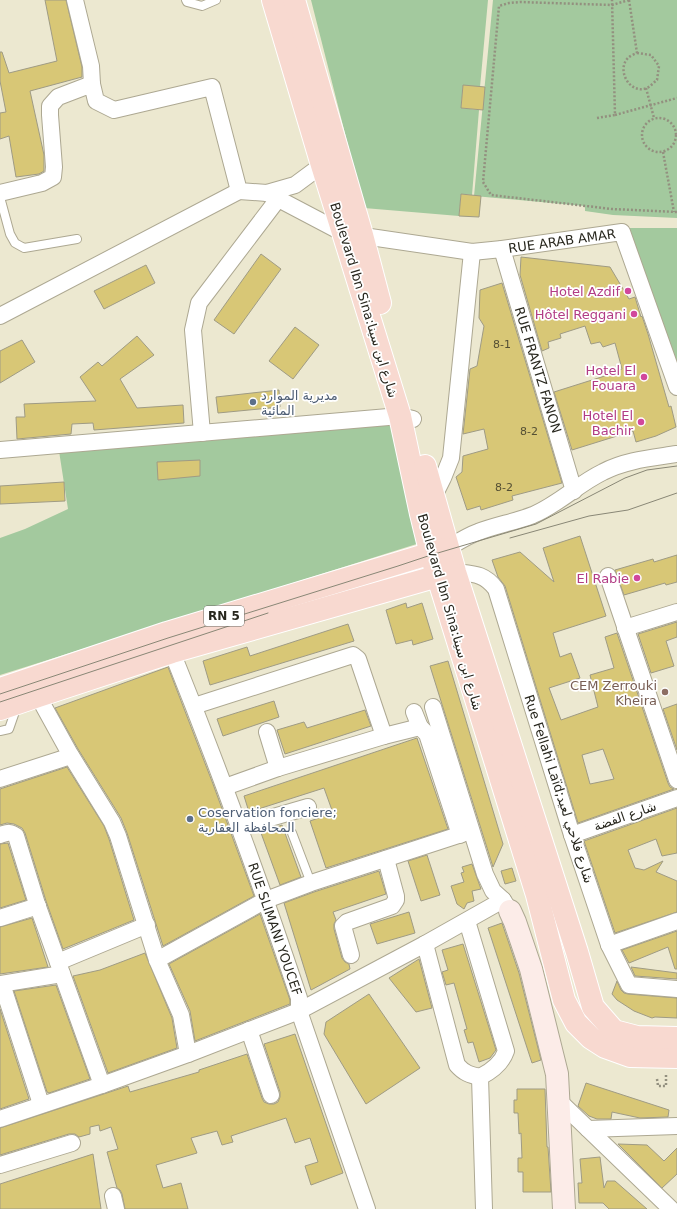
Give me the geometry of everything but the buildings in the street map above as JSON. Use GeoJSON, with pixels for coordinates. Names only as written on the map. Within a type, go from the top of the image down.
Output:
{"type":"FeatureCollection","features":[{"type":"Feature","properties":{"kind":"main road","name":"Boulevard Ibn Sina:شارع ابن سينا"},"geometry":{"type":"LineString","coordinates":[[273,0],[322,165],[356,238],[406,418],[433,498],[440,551],[446,574],[537,895],[564,1000],[576,1023],[591,1038],[605,1047],[630,1056],[672,1065]]}},
{"type":"Feature","properties":{"kind":"main road"},"geometry":{"type":"LineString","coordinates":[[294,0],[356,238]]}},
{"type":"Feature","properties":{"kind":"main road","name":"Boulevard Ibn Sina:شارع ابن سينا"},"geometry":{"type":"LineString","coordinates":[[406,418],[421,514],[440,551]]}},
{"type":"Feature","properties":{"kind":"main road","name":"RN 5"},"geometry":{"type":"LineString","coordinates":[[0,689],[167,633],[440,551]]}},
{"type":"Feature","properties":{"kind":"main road","name":"Boulevard Ibn Sina:شارع ابن سينا"},"geometry":{"type":"LineString","coordinates":[[446,574],[577,952],[593,1007],[614,1031],[638,1037],[677,1038]]}},
{"type":"Feature","properties":{"kind":"main road","name":"RN 5"},"geometry":{"type":"LineString","coordinates":[[9,706],[172,652],[446,574]]}},
{"type":"Feature","properties":{"kind":"street"},"geometry":{"type":"LineString","coordinates":[[75,0],[91,66],[92,84],[96,100],[114,110],[212,87],[239,191]]}},
{"type":"Feature","properties":{"kind":"street"},"geometry":{"type":"LineString","coordinates":[[0,193],[42,183],[53,178],[54,167],[50,106],[58,97],[92,84]]}},
{"type":"Feature","properties":{"kind":"street"},"geometry":{"type":"LineString","coordinates":[[202,433],[193,330],[199,302],[273,196],[295,184],[322,165]]}},
{"type":"Feature","properties":{"kind":"street"},"geometry":{"type":"LineString","coordinates":[[0,316],[239,191],[273,196]]}},
{"type":"Feature","properties":{"kind":"street","name":"RUE ARAB AMAR"},"geometry":{"type":"LineString","coordinates":[[273,196],[356,238],[472,252],[622,232],[676,382]]}},
{"type":"Feature","properties":{"kind":"street","name":"RUE FRANTZ FANON"},"geometry":{"type":"LineString","coordinates":[[502,249],[574,491]]}},
{"type":"Feature","properties":{"kind":"street"},"geometry":{"type":"LineString","coordinates":[[433,498],[451,458],[472,252]]}},
{"type":"Feature","properties":{"kind":"street"},"geometry":{"type":"LineString","coordinates":[[0,450],[406,418]]}},
{"type":"Feature","properties":{"kind":"street"},"geometry":{"type":"LineString","coordinates":[[440,551],[478,532],[519,520],[539,512],[558,502],[593,477],[620,465],[636,460],[677,454]]}},
{"type":"Feature","properties":{"kind":"street","name":"Rue Fellahi Laïd;شارع فلاحي لعيد"},"geometry":{"type":"LineString","coordinates":[[446,574],[477,574],[485,578],[496,589],[572,835],[609,945],[629,985],[677,989]]}},
{"type":"Feature","properties":{"kind":"street"},"geometry":{"type":"LineString","coordinates":[[608,576],[677,780]]}},
{"type":"Feature","properties":{"kind":"street"},"geometry":{"type":"LineString","coordinates":[[625,628],[677,612]]}},
{"type":"Feature","properties":{"kind":"street","name":"RUE SLIMANI YOUCEF"},"geometry":{"type":"LineString","coordinates":[[172,652],[225,787],[266,900],[299,998],[299,1011],[367,1209]]}},
{"type":"Feature","properties":{"kind":"street"},"geometry":{"type":"LineString","coordinates":[[194,706],[353,654],[369,674],[384,736]]}},
{"type":"Feature","properties":{"kind":"street"},"geometry":{"type":"LineString","coordinates":[[38,696],[112,822],[118,836],[157,960],[180,1015],[188,1054]]}},
{"type":"Feature","properties":{"kind":"street"},"geometry":{"type":"LineString","coordinates":[[433,707],[466,833]]}},
{"type":"Feature","properties":{"kind":"street"},"geometry":{"type":"LineString","coordinates":[[225,787],[278,768],[384,736],[417,720],[427,734],[466,833],[493,891],[506,905],[516,922],[531,969],[557,1074],[564,1209]]}},
{"type":"Feature","properties":{"kind":"street"},"geometry":{"type":"LineString","coordinates":[[266,732],[278,768]]}},
{"type":"Feature","properties":{"kind":"street"},"geometry":{"type":"LineString","coordinates":[[0,779],[72,756]]}},
{"type":"Feature","properties":{"kind":"street","name":"شارع الفضة"},"geometry":{"type":"LineString","coordinates":[[572,835],[677,798]]}},
{"type":"Feature","properties":{"kind":"street"},"geometry":{"type":"LineString","coordinates":[[240,827],[308,807]]}},
{"type":"Feature","properties":{"kind":"street"},"geometry":{"type":"LineString","coordinates":[[0,836],[9,832],[16,836],[38,906],[102,1085]]}},
{"type":"Feature","properties":{"kind":"street"},"geometry":{"type":"LineString","coordinates":[[157,960],[266,900],[312,883],[466,833]]}},
{"type":"Feature","properties":{"kind":"street"},"geometry":{"type":"LineString","coordinates":[[351,955],[343,926],[348,922],[392,906],[396,900],[386,859]]}},
{"type":"Feature","properties":{"kind":"street"},"geometry":{"type":"LineString","coordinates":[[0,1118],[102,1085],[188,1054],[299,1011],[467,921],[506,905]]}},
{"type":"Feature","properties":{"kind":"street"},"geometry":{"type":"LineString","coordinates":[[0,918],[38,906]]}},
{"type":"Feature","properties":{"kind":"street"},"geometry":{"type":"LineString","coordinates":[[424,944],[457,1066],[463,1073],[471,1076],[480,1077],[489,1073],[503,1059],[506,1051],[467,921]]}},
{"type":"Feature","properties":{"kind":"street"},"geometry":{"type":"LineString","coordinates":[[609,945],[677,921]]}},
{"type":"Feature","properties":{"kind":"street"},"geometry":{"type":"LineString","coordinates":[[41,1104],[1,984],[60,968],[147,925]]}},
{"type":"Feature","properties":{"kind":"street"},"geometry":{"type":"LineString","coordinates":[[531,969],[577,952]]}},
{"type":"Feature","properties":{"kind":"street"},"geometry":{"type":"LineString","coordinates":[[249,1030],[271,1095]]}},
{"type":"Feature","properties":{"kind":"street"},"geometry":{"type":"LineString","coordinates":[[480,1077],[484,1209]]}},
{"type":"Feature","properties":{"kind":"street"},"geometry":{"type":"LineString","coordinates":[[558,1100],[671,1209]]}},
{"type":"Feature","properties":{"kind":"street"},"geometry":{"type":"LineString","coordinates":[[588,1129],[677,1126]]}},
{"type":"Feature","properties":{"kind":"street"},"geometry":{"type":"LineString","coordinates":[[0,1165],[72,1143]]}},
{"type":"Feature","properties":{"kind":"lane"},"geometry":{"type":"LineString","coordinates":[[186,0],[187,2],[202,6],[216,0]]}},
{"type":"Feature","properties":{"kind":"lane"},"geometry":{"type":"LineString","coordinates":[[0,197],[10,234],[15,243],[19,246],[24,248],[77,239]]}},
{"type":"Feature","properties":{"kind":"lane"},"geometry":{"type":"LineString","coordinates":[[0,732],[9,729],[9,706]]}},
{"type":"Feature","properties":{"kind":"lane"},"geometry":{"type":"LineString","coordinates":[[292,833],[312,883]]}},
{"type":"Feature","properties":{"kind":"path"},"geometry":{"type":"LineString","coordinates":[[612,0],[615,115]]}},
{"type":"Feature","properties":{"kind":"path"},"geometry":{"type":"LineString","coordinates":[[637,53],[629,0],[612,5],[520,2],[498,6],[483,182],[491,195],[612,208],[676,212],[663,152]]}},
{"type":"Feature","properties":{"kind":"path"},"geometry":{"type":"LineString","coordinates":[[637,53],[651,55],[659,66],[657,80],[646,88],[637,88],[628,83],[624,75],[624,66],[629,58],[637,53]]}},
{"type":"Feature","properties":{"kind":"path"},"geometry":{"type":"LineString","coordinates":[[646,88],[654,118]]}},
{"type":"Feature","properties":{"kind":"path"},"geometry":{"type":"LineString","coordinates":[[597,118],[615,115],[677,98]]}},
{"type":"Feature","properties":{"kind":"path"},"geometry":{"type":"LineString","coordinates":[[654,118],[664,118],[672,124],[677,133],[673,145],[663,152],[652,151],[644,144],[641,134],[645,124],[654,118]]}},
{"type":"Feature","properties":{"kind":"path"},"geometry":{"type":"LineString","coordinates":[[657,1078],[658,1086],[666,1086],[672,1065]]}},
{"type":"Feature","properties":{"kind":"green space"},"geometry":{"type":"Polygon","coordinates":[[[311,0],[488,0],[480,87],[463,86],[461,108],[479,110],[472,195],[461,194],[459,216],[364,208],[311,0]]]}},
{"type":"Feature","properties":{"kind":"green space"},"geometry":{"type":"Polygon","coordinates":[[[493,0],[677,0],[677,218],[613,215],[585,211],[585,206],[474,196],[493,0]]]}},
{"type":"Feature","properties":{"kind":"green space"},"geometry":{"type":"Polygon","coordinates":[[[628,228],[677,228],[677,364],[628,228]]]}},
{"type":"Feature","properties":{"kind":"green space"},"geometry":{"type":"Polygon","coordinates":[[[392,425],[423,542],[0,675],[0,538],[25,529],[68,509],[59,451],[392,425]]]}},
{"type":"Feature","properties":{"kind":"tram line"},"geometry":{"type":"LineString","coordinates":[[0,694],[168,638],[431,555],[536,524],[625,478],[647,470],[677,466]]}},
{"type":"Feature","properties":{"kind":"tram line"},"geometry":{"type":"LineString","coordinates":[[510,538],[589,516],[628,510],[677,493]]}},
{"type":"Feature","properties":{"kind":"tram line"},"geometry":{"type":"LineString","coordinates":[[0,702],[268,613]]}},
{"type":"Feature","properties":{"kind":"place","name":"Hotel Azdif"},"geometry":{"type":"Point","coordinates":[628,291]}},
{"type":"Feature","properties":{"kind":"place","name":"Hôtel Reggani"},"geometry":{"type":"Point","coordinates":[634,314]}},
{"type":"Feature","properties":{"kind":"place","name":"Hotel El Fouara"},"geometry":{"type":"Point","coordinates":[644,377]}},
{"type":"Feature","properties":{"kind":"place","name":"مديرية الموارد المائية"},"geometry":{"type":"Point","coordinates":[253,402]}},
{"type":"Feature","properties":{"kind":"place","name":"Hotel El Bachir"},"geometry":{"type":"Point","coordinates":[641,422]}},
{"type":"Feature","properties":{"kind":"place","name":"El Rabie"},"geometry":{"type":"Point","coordinates":[637,578]}},
{"type":"Feature","properties":{"kind":"place","name":"CEM Zerrouki Kheira"},"geometry":{"type":"Point","coordinates":[665,692]}},
{"type":"Feature","properties":{"kind":"place","name":"Coservation fonciere; المحافظة العقارية"},"geometry":{"type":"Point","coordinates":[190,819]}}]}
